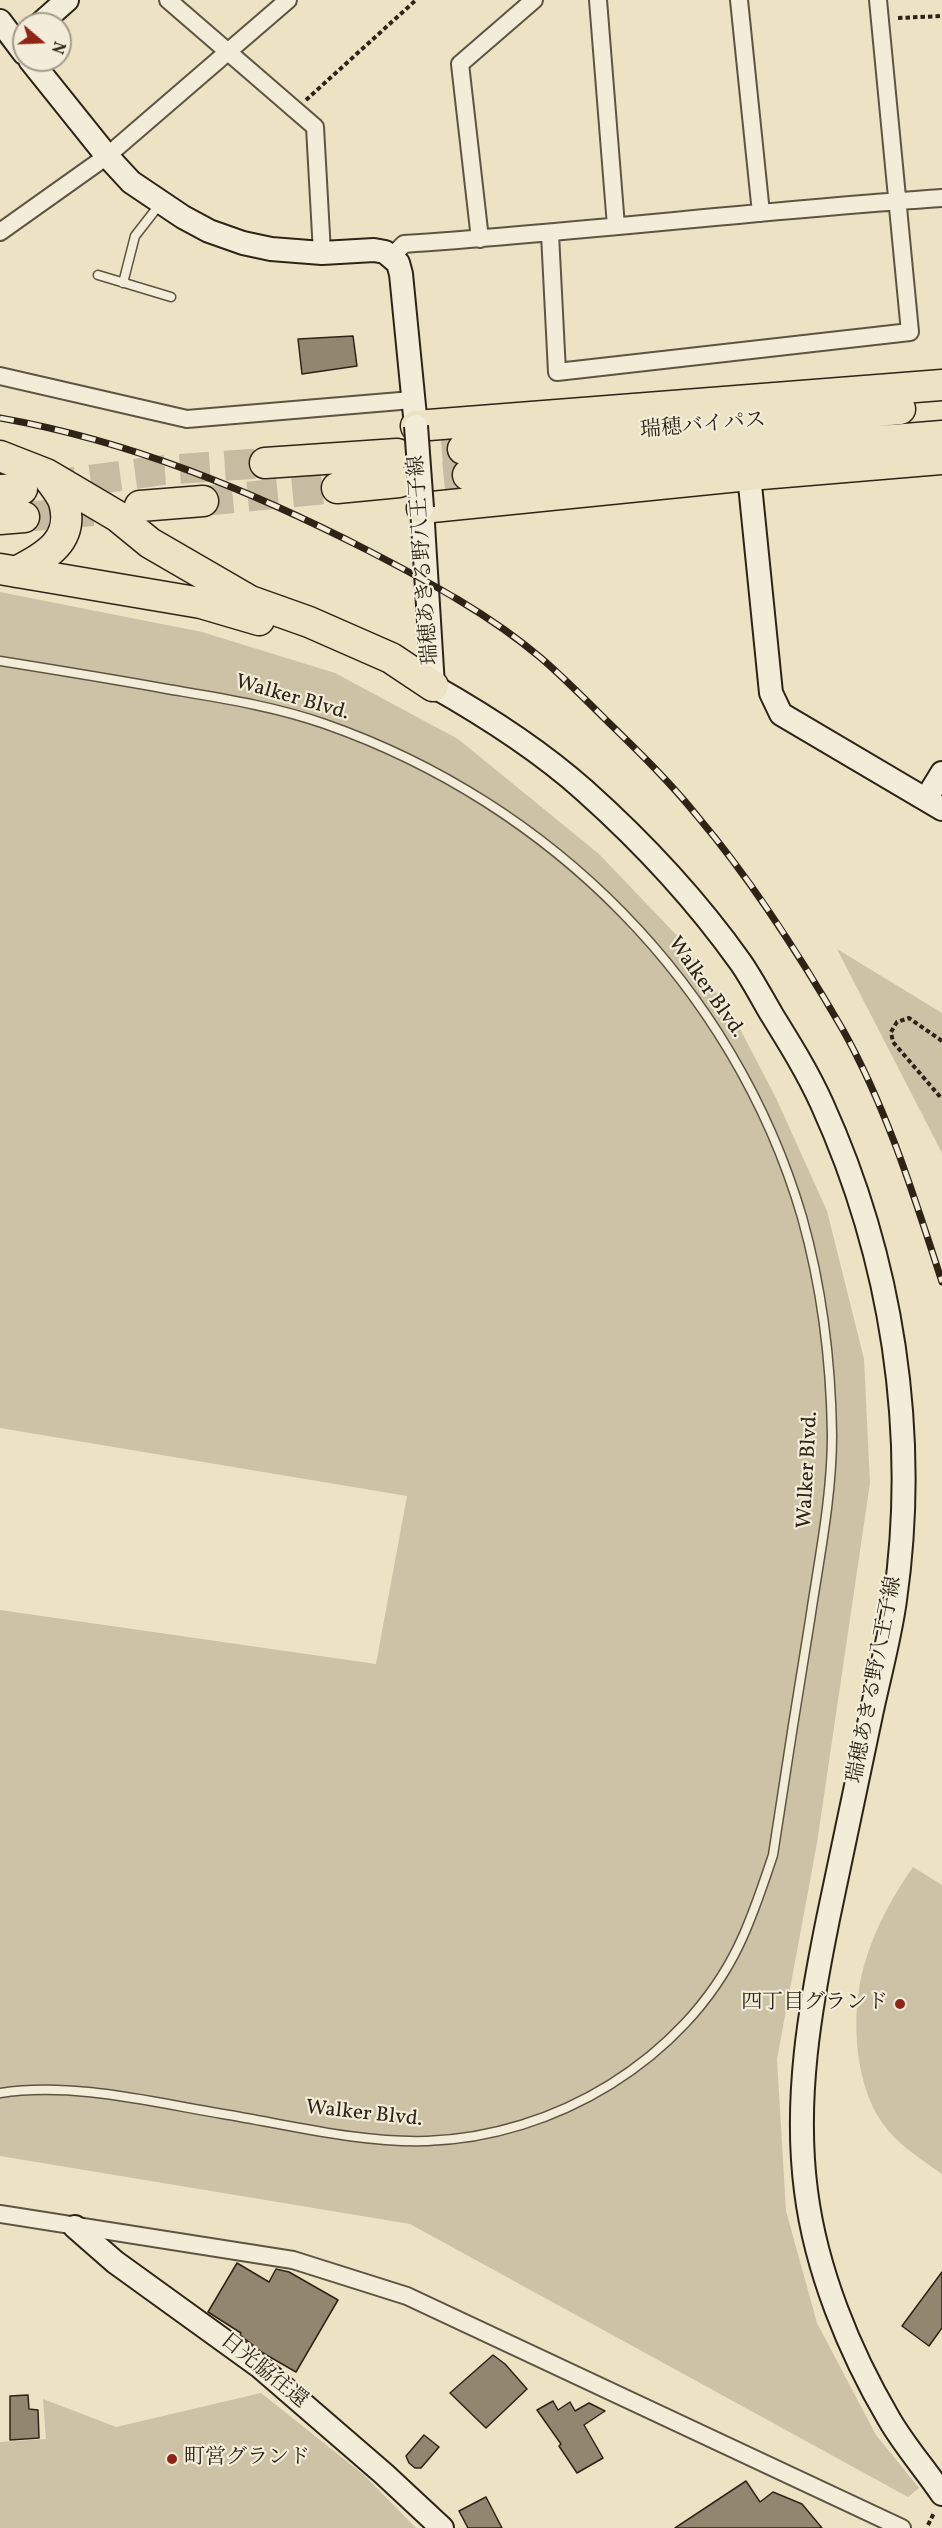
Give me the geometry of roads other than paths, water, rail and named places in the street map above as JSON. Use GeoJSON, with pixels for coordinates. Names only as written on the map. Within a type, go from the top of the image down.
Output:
{"type":"FeatureCollection","features":[{"type":"Feature","properties":{"kind":"highway"},"geometry":{"type":"LineString","coordinates":[[414,413],[942,385]]}},
{"type":"Feature","properties":{"kind":"highway","name":"瑞穂バイパス"},"geometry":{"type":"LineString","coordinates":[[942,405],[466,462],[942,436]]}},
{"type":"Feature","properties":{"kind":"highway"},"geometry":{"type":"LineString","coordinates":[[0,456],[18,498]]}},
{"type":"Feature","properties":{"kind":"highway"},"geometry":{"type":"LineString","coordinates":[[422,508],[749,475],[942,459]]}},
{"type":"Feature","properties":{"kind":"highway"},"geometry":{"type":"LineString","coordinates":[[265,463],[398,468],[337,488]]}},
{"type":"Feature","properties":{"kind":"highway"},"geometry":{"type":"LineString","coordinates":[[8,570],[45,556],[58,544],[66,527],[64,501],[18,498]]}},
{"type":"Feature","properties":{"kind":"highway"},"geometry":{"type":"LineString","coordinates":[[18,498],[117,516],[150,543],[250,601],[309,622],[391,658],[433,686]]}},
{"type":"Feature","properties":{"kind":"highway"},"geometry":{"type":"LineString","coordinates":[[141,506],[202,501]]}},
{"type":"Feature","properties":{"kind":"highway"},"geometry":{"type":"LineString","coordinates":[[8,570],[201,603],[335,646],[395,674],[433,686]]}},
{"type":"Feature","properties":{"kind":"main road"},"geometry":{"type":"LineString","coordinates":[[54,12],[67,0]]}},
{"type":"Feature","properties":{"kind":"main road"},"geometry":{"type":"LineString","coordinates":[[0,21],[12,35]]}},
{"type":"Feature","properties":{"kind":"main road"},"geometry":{"type":"LineString","coordinates":[[42,72],[107,156],[131,182],[160,204],[209,231],[243,243],[271,249],[322,254],[374,250],[392,256]]}},
{"type":"Feature","properties":{"kind":"main road","name":"瑞穂あきる野八王子線"},"geometry":{"type":"LineString","coordinates":[[392,256],[398,263],[401,274],[422,508],[433,686],[486,716],[584,789],[667,872],[741,963],[819,1098],[845,1157],[876,1262],[892,1330],[901,1389],[904,1440],[895,1600],[812,2001],[803,2083],[803,2146],[806,2192],[813,2229],[824,2271],[840,2316],[890,2421],[938,2504]]}},
{"type":"Feature","properties":{"kind":"main road"},"geometry":{"type":"LineString","coordinates":[[749,475],[771,693],[781,714],[934,804],[942,773]]}},
{"type":"Feature","properties":{"kind":"main road","name":"日光脇往還"},"geometry":{"type":"LineString","coordinates":[[75,2227],[115,2262],[259,2366],[384,2474],[442,2528]]}},
{"type":"Feature","properties":{"kind":"street"},"geometry":{"type":"LineString","coordinates":[[168,0],[315,127],[322,254]]}},
{"type":"Feature","properties":{"kind":"street"},"geometry":{"type":"LineString","coordinates":[[0,232],[107,156],[288,0]]}},
{"type":"Feature","properties":{"kind":"street"},"geometry":{"type":"LineString","coordinates":[[480,239],[460,64],[534,0]]}},
{"type":"Feature","properties":{"kind":"street"},"geometry":{"type":"LineString","coordinates":[[598,0],[616,226]]}},
{"type":"Feature","properties":{"kind":"street"},"geometry":{"type":"LineString","coordinates":[[739,0],[761,213]]}},
{"type":"Feature","properties":{"kind":"street"},"geometry":{"type":"LineString","coordinates":[[550,234],[557,372],[910,332],[878,0]]}},
{"type":"Feature","properties":{"kind":"street"},"geometry":{"type":"LineString","coordinates":[[392,256],[405,244],[550,234],[616,226],[942,198]]}},
{"type":"Feature","properties":{"kind":"street"},"geometry":{"type":"LineString","coordinates":[[0,376],[187,419],[414,413]]}},
{"type":"Feature","properties":{"kind":"street"},"geometry":{"type":"LineString","coordinates":[[0,2214],[293,2260],[406,2296],[902,2528]]}},
{"type":"Feature","properties":{"kind":"lane"},"geometry":{"type":"LineString","coordinates":[[123,283],[135,236],[160,204]]}},
{"type":"Feature","properties":{"kind":"lane"},"geometry":{"type":"LineString","coordinates":[[98,275],[171,297]]}},
{"type":"Feature","properties":{"kind":"lane","name":"Walker Blvd."},"geometry":{"type":"LineString","coordinates":[[0,661],[234,700],[322,723],[402,755],[457,783],[506,814],[557,851],[603,893],[648,939],[698,1004],[745,1079],[777,1150],[801,1216],[820,1293],[829,1360],[832,1440],[824,1533],[773,1855],[757,1903],[738,1947],[711,1990],[677,2032],[638,2065],[602,2091],[557,2112],[511,2128],[469,2137],[427,2141],[342,2134],[67,2091],[0,2093]]}},
{"type":"Feature","properties":{"kind":"tunnel"},"geometry":{"type":"LineString","coordinates":[[397,454],[463,449]]}},
{"type":"Feature","properties":{"kind":"tunnel"},"geometry":{"type":"LineString","coordinates":[[46,486],[164,470],[265,463]]}},
{"type":"Feature","properties":{"kind":"tunnel"},"geometry":{"type":"LineString","coordinates":[[399,482],[468,475]]}},
{"type":"Feature","properties":{"kind":"tunnel"},"geometry":{"type":"LineString","coordinates":[[203,501],[337,488]]}},
{"type":"Feature","properties":{"kind":"tunnel"},"geometry":{"type":"LineString","coordinates":[[24,517],[93,511]]}},
{"type":"Feature","properties":{"kind":"railway"},"geometry":{"type":"LineString","coordinates":[[0,418],[96,440],[143,454],[280,508],[369,551],[458,600],[501,627],[541,658],[641,754],[687,804],[738,867],[793,947],[843,1030],[873,1091],[898,1153],[942,1282]]}},
{"type":"Feature","properties":{"kind":"place","name":"四丁目グランド"},"geometry":{"type":"Point","coordinates":[900,2004]}},
{"type":"Feature","properties":{"kind":"place","name":"町営グランド"},"geometry":{"type":"Point","coordinates":[172,2459]}}]}
